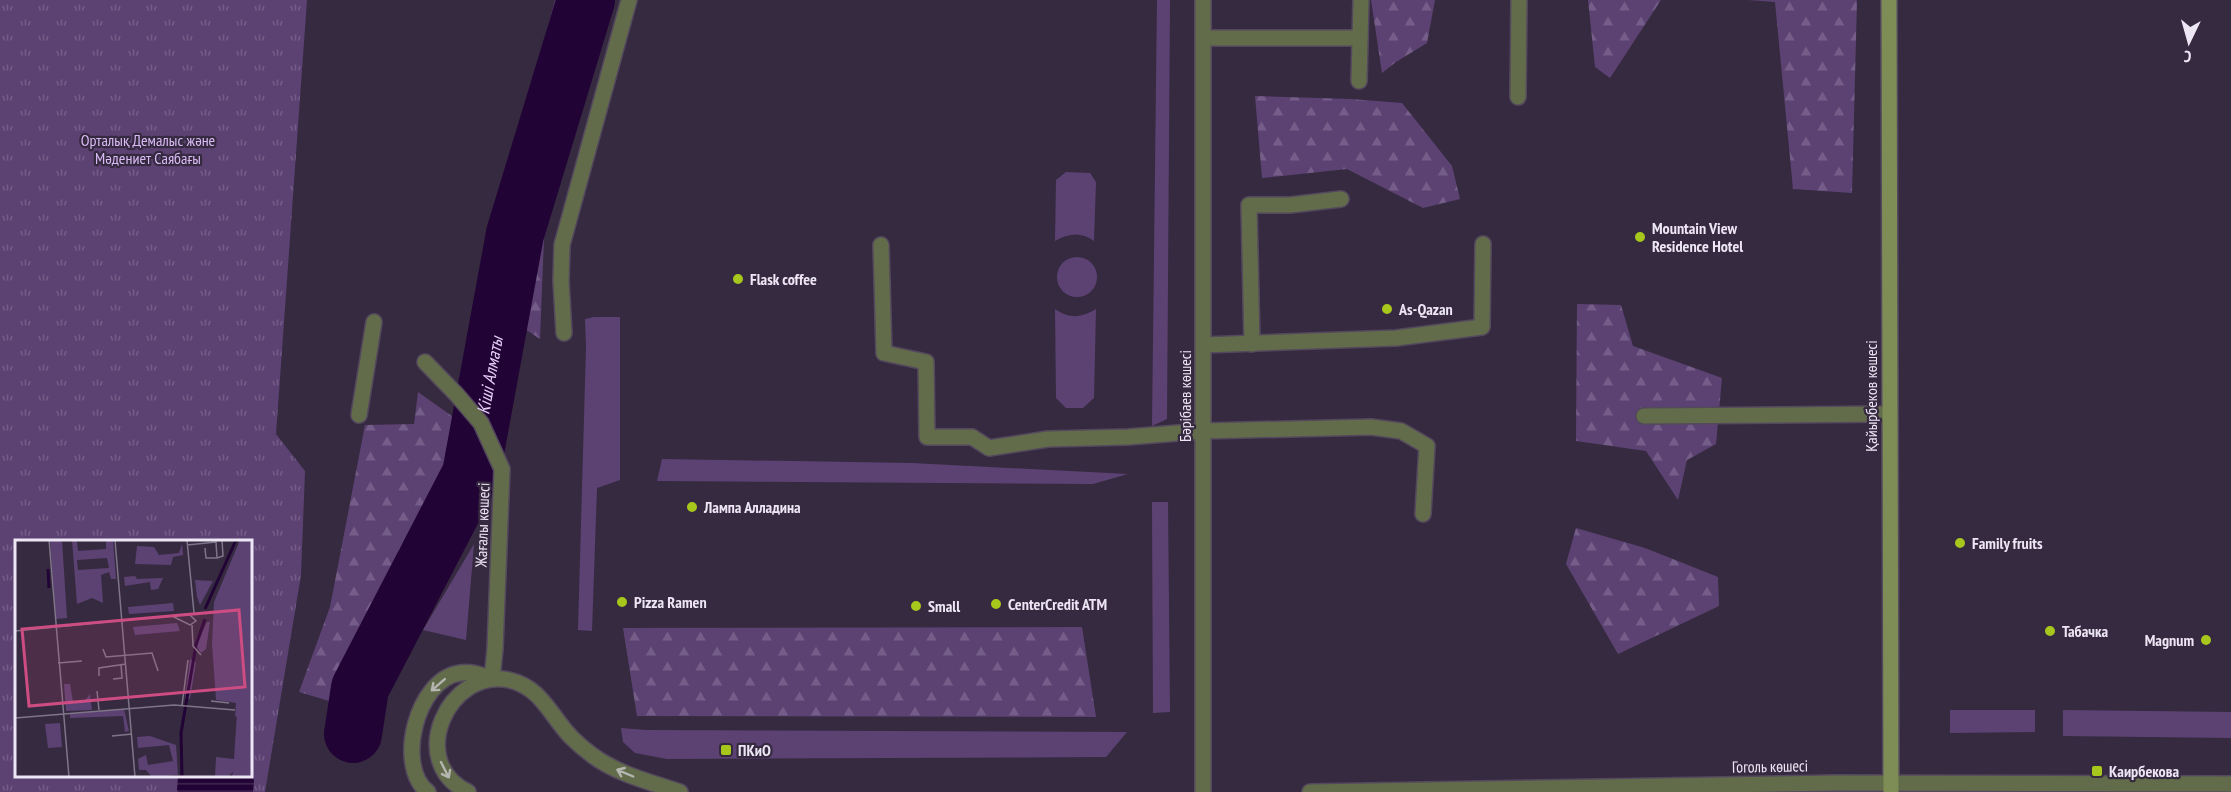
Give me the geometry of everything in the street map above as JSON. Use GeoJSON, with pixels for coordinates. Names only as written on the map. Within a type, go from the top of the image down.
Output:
{"type":"FeatureCollection","features":[{"type":"Feature","properties":{"kind":"main road","name":"Қайырбеков көшесі"},"geometry":{"type":"LineString","coordinates":[[1889,0],[1891,788]]}},
{"type":"Feature","properties":{"kind":"street"},"geometry":{"type":"LineString","coordinates":[[564,333],[561,281],[562,245],[629,0]]}},
{"type":"Feature","properties":{"kind":"street","name":"Бәрібаев көшесі"},"geometry":{"type":"LineString","coordinates":[[1203,0],[1203,792]]}},
{"type":"Feature","properties":{"kind":"street"},"geometry":{"type":"LineString","coordinates":[[1359,81],[1360,0]]}},
{"type":"Feature","properties":{"kind":"street"},"geometry":{"type":"LineString","coordinates":[[1518,97],[1519,0]]}},
{"type":"Feature","properties":{"kind":"street"},"geometry":{"type":"LineString","coordinates":[[1203,38],[1360,38]]}},
{"type":"Feature","properties":{"kind":"street"},"geometry":{"type":"LineString","coordinates":[[1252,344],[1249,206],[1341,200]]}},
{"type":"Feature","properties":{"kind":"street"},"geometry":{"type":"LineString","coordinates":[[1203,345],[1396,338],[1482,327],[1483,244]]}},
{"type":"Feature","properties":{"kind":"street"},"geometry":{"type":"LineString","coordinates":[[881,245],[884,353],[926,362],[927,437],[972,437],[989,448],[1048,439],[1128,437],[1203,430],[1371,427],[1401,431],[1427,446],[1423,514]]}},
{"type":"Feature","properties":{"kind":"street"},"geometry":{"type":"LineString","coordinates":[[359,415],[374,322]]}},
{"type":"Feature","properties":{"kind":"street","name":"Жағалы көшесі"},"geometry":{"type":"LineString","coordinates":[[425,362],[457,394],[481,423],[502,469],[492,679]]}},
{"type":"Feature","properties":{"kind":"street"},"geometry":{"type":"LineString","coordinates":[[1644,416],[1889,414]]}},
{"type":"Feature","properties":{"kind":"street"},"geometry":{"type":"LineString","coordinates":[[428,792],[417,781],[413,763],[412,744],[416,724],[423,700],[435,686],[448,677],[460,673],[477,673],[492,679],[524,685],[539,695],[570,737],[593,756],[623,773],[680,792]]}},
{"type":"Feature","properties":{"kind":"street"},"geometry":{"type":"LineString","coordinates":[[468,792],[458,787],[450,779],[440,759],[437,743],[440,722],[450,703],[474,685],[492,679]]}},
{"type":"Feature","properties":{"kind":"street","name":"Гоголь көшесі"},"geometry":{"type":"LineString","coordinates":[[1310,792],[1823,783],[1891,788],[2231,784]]}},
{"type":"Feature","properties":{"kind":"green space","name":"Орталық Демалыс және Мәдениет Саябағы"},"geometry":{"type":"Polygon","coordinates":[[[0,0],[307,0],[276,434],[305,471],[301,575],[265,792],[0,792],[0,0]]]}},
{"type":"Feature","properties":{"kind":"green space"},"geometry":{"type":"Polygon","coordinates":[[[555,0],[611,0],[544,238],[540,339],[482,301],[488,249],[555,0]]]}},
{"type":"Feature","properties":{"kind":"green space"},"geometry":{"type":"Polygon","coordinates":[[[1157,0],[1170,0],[1167,419],[1152,426],[1157,0]]]}},
{"type":"Feature","properties":{"kind":"green space"},"geometry":{"type":"Polygon","coordinates":[[[1371,0],[1435,0],[1427,43],[1382,73],[1371,0]]]}},
{"type":"Feature","properties":{"kind":"green space"},"geometry":{"type":"Polygon","coordinates":[[[1588,0],[1661,0],[1610,78],[1595,67],[1588,0]]]}},
{"type":"Feature","properties":{"kind":"green space"},"geometry":{"type":"Polygon","coordinates":[[[1748,0],[1857,0],[1852,193],[1793,189],[1775,2],[1748,0]]]}},
{"type":"Feature","properties":{"kind":"green space"},"geometry":{"type":"Polygon","coordinates":[[[1255,96],[1402,103],[1452,166],[1460,199],[1423,208],[1347,169],[1262,178],[1255,96]]]}},
{"type":"Feature","properties":{"kind":"green space"},"geometry":{"type":"Polygon","coordinates":[[[1066,172],[1090,173],[1096,182],[1094,241],[1075,235],[1065,236],[1055,241],[1056,180],[1066,172]]]}},
{"type":"Feature","properties":{"kind":"green space"},"geometry":{"type":"Polygon","coordinates":[[[1077,257],[1091,263],[1097,277],[1091,291],[1077,297],[1063,291],[1057,277],[1063,263],[1077,257]]]}},
{"type":"Feature","properties":{"kind":"green space"},"geometry":{"type":"Polygon","coordinates":[[[1577,304],[1621,305],[1633,346],[1722,378],[1716,444],[1687,460],[1678,500],[1646,451],[1576,441],[1577,304]]]}},
{"type":"Feature","properties":{"kind":"green space"},"geometry":{"type":"Polygon","coordinates":[[[1055,309],[1076,316],[1096,309],[1094,398],[1083,408],[1066,408],[1056,398],[1055,309]]]}},
{"type":"Feature","properties":{"kind":"green space"},"geometry":{"type":"Polygon","coordinates":[[[620,317],[620,480],[597,488],[592,631],[578,630],[585,319],[620,317]]]}},
{"type":"Feature","properties":{"kind":"green space"},"geometry":{"type":"Polygon","coordinates":[[[418,392],[463,424],[467,461],[436,515],[380,626],[336,703],[299,692],[330,607],[365,425],[414,424],[418,392]]]}},
{"type":"Feature","properties":{"kind":"green space"},"geometry":{"type":"Polygon","coordinates":[[[662,459],[912,463],[1128,474],[1093,484],[657,481],[662,459]]]}},
{"type":"Feature","properties":{"kind":"green space"},"geometry":{"type":"Polygon","coordinates":[[[1152,502],[1168,502],[1170,712],[1153,713],[1152,502]]]}},
{"type":"Feature","properties":{"kind":"green space"},"geometry":{"type":"Polygon","coordinates":[[[1576,528],[1645,548],[1718,577],[1719,606],[1618,654],[1566,564],[1576,528]]]}},
{"type":"Feature","properties":{"kind":"green space"},"geometry":{"type":"Polygon","coordinates":[[[474,544],[466,640],[423,630],[474,544]]]}},
{"type":"Feature","properties":{"kind":"green space"},"geometry":{"type":"Polygon","coordinates":[[[1082,627],[1096,717],[637,716],[623,628],[1082,627]]]}},
{"type":"Feature","properties":{"kind":"green space"},"geometry":{"type":"Polygon","coordinates":[[[1950,710],[2035,710],[2035,732],[1950,733],[1950,710]]]}},
{"type":"Feature","properties":{"kind":"green space"},"geometry":{"type":"Polygon","coordinates":[[[2063,710],[2231,712],[2231,738],[2063,736],[2063,710]]]}},
{"type":"Feature","properties":{"kind":"green space"},"geometry":{"type":"Polygon","coordinates":[[[621,728],[646,730],[1127,732],[1106,757],[667,759],[635,753],[623,742],[621,728]]]}},
{"type":"Feature","properties":{"kind":"shaded area"},"geometry":{"type":"Polygon","coordinates":[[[252,773],[254,781],[253,792],[178,792],[178,777],[252,777],[252,773]]]}},
{"type":"Feature","properties":{"kind":"waterway","name":"Кіші Алматы"},"geometry":{"type":"LineString","coordinates":[[353,734],[360,688],[471,474],[515,234],[586,0]]}},
{"type":"Feature","properties":{"kind":"place","name":"Mountain View Residence Hotel"},"geometry":{"type":"Point","coordinates":[1640,237]}},
{"type":"Feature","properties":{"kind":"place","name":"Flask coffee"},"geometry":{"type":"Point","coordinates":[738,279]}},
{"type":"Feature","properties":{"kind":"place","name":"As-Qazan"},"geometry":{"type":"Point","coordinates":[1387,309]}},
{"type":"Feature","properties":{"kind":"place","name":"Лампа Алладина"},"geometry":{"type":"Point","coordinates":[692,507]}},
{"type":"Feature","properties":{"kind":"place","name":"Family fruits"},"geometry":{"type":"Point","coordinates":[1960,543]}},
{"type":"Feature","properties":{"kind":"place","name":"Pizza Ramen"},"geometry":{"type":"Point","coordinates":[622,602]}},
{"type":"Feature","properties":{"kind":"place","name":"CenterCredit ATM"},"geometry":{"type":"Point","coordinates":[996,604]}},
{"type":"Feature","properties":{"kind":"place","name":"Small"},"geometry":{"type":"Point","coordinates":[916,606]}},
{"type":"Feature","properties":{"kind":"place","name":"Табачка"},"geometry":{"type":"Point","coordinates":[2050,631]}},
{"type":"Feature","properties":{"kind":"place","name":"Magnum"},"geometry":{"type":"Point","coordinates":[2206,640]}},
{"type":"Feature","properties":{"kind":"place","name":"ПКиО"},"geometry":{"type":"Point","coordinates":[726,750]}},
{"type":"Feature","properties":{"kind":"place","name":"Каирбекова"},"geometry":{"type":"Point","coordinates":[2097,771]}}]}
